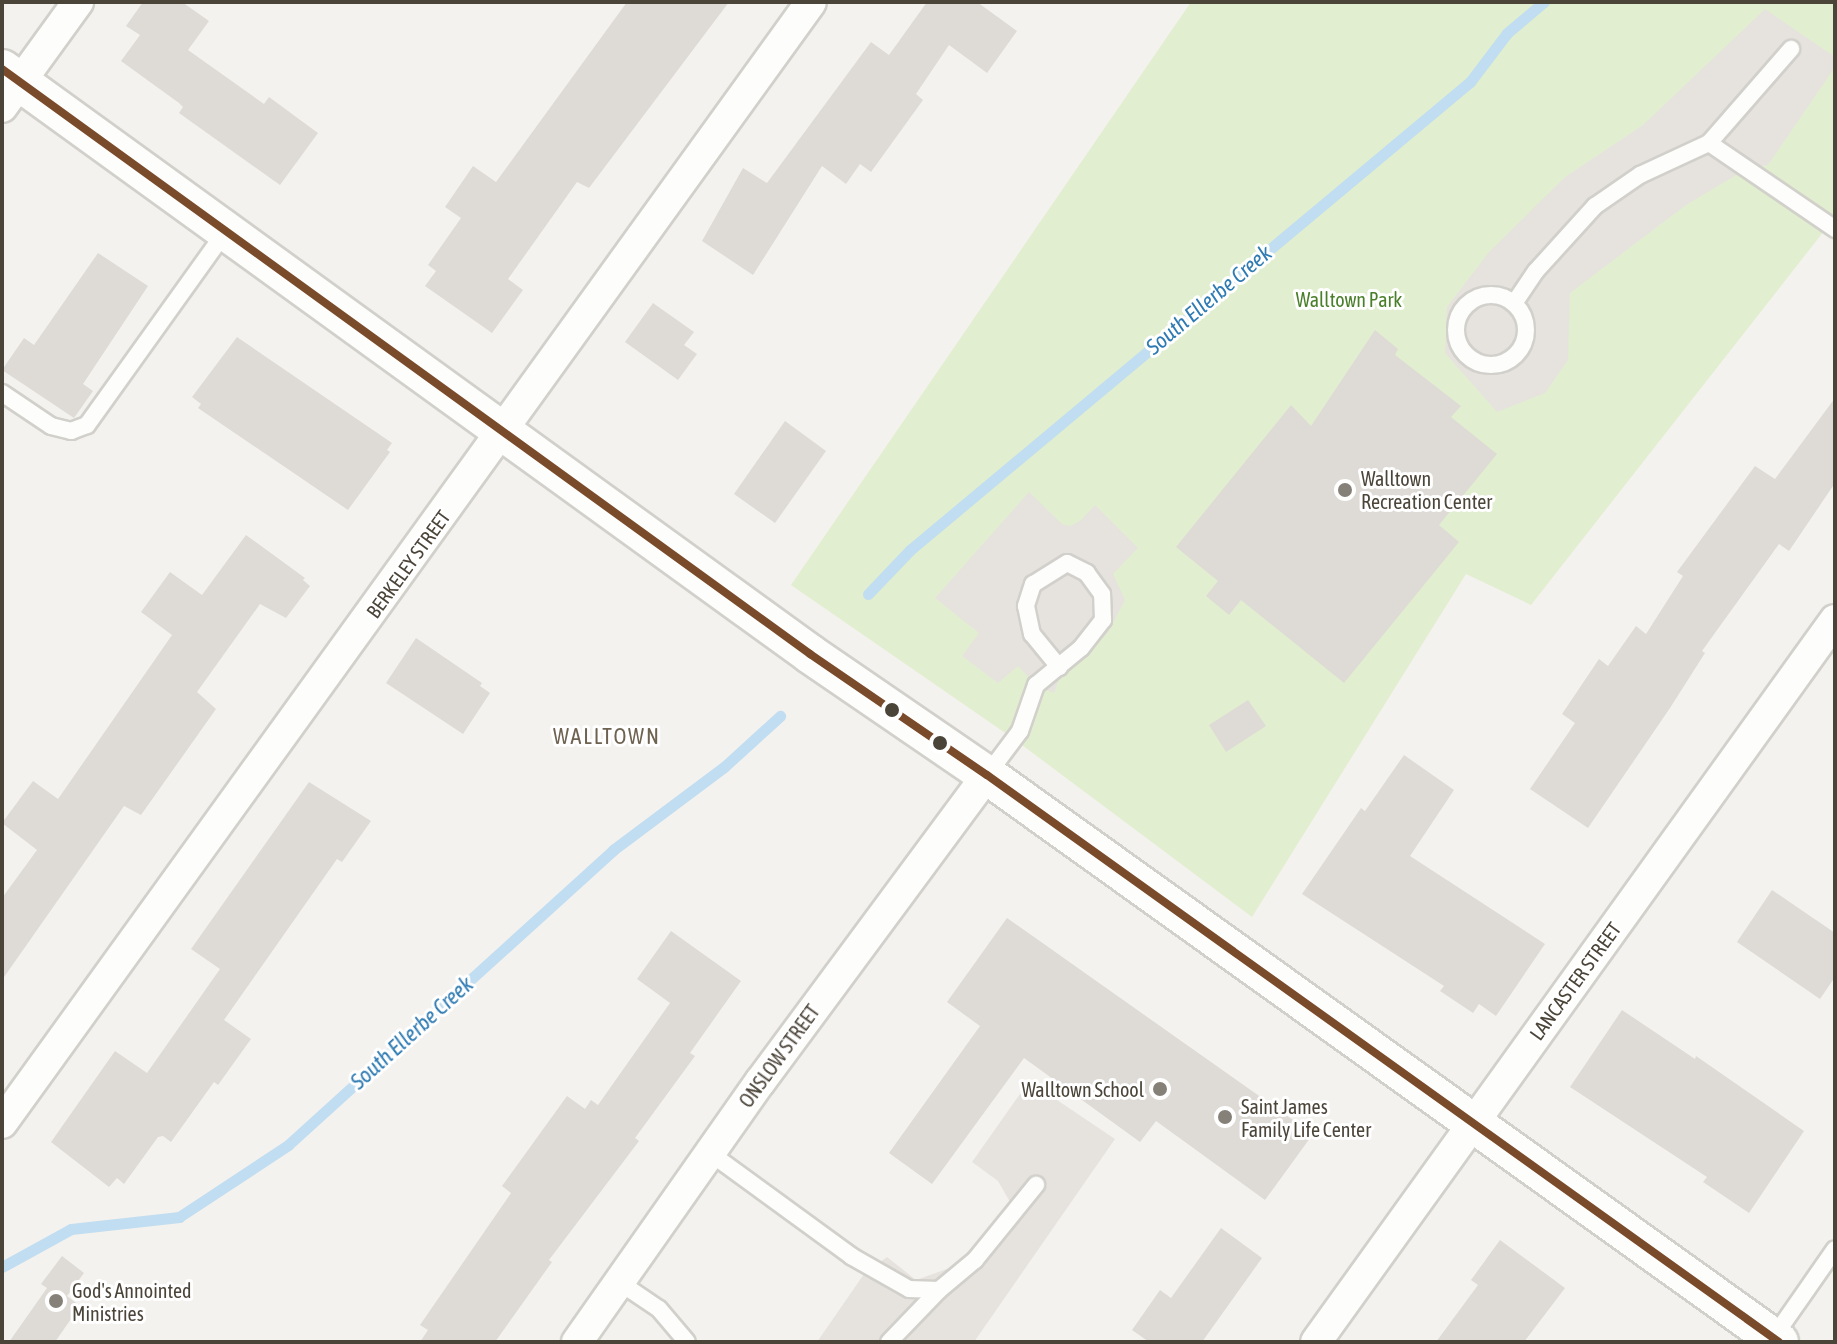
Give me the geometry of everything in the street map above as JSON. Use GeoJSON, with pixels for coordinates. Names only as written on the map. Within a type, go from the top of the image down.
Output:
{"type":"FeatureCollection","features":[{"type":"Feature","properties":{"kind":"street"},"geometry":{"type":"LineString","coordinates":[[78,2],[8,86],[226,231],[810,654],[987,775],[1762,1333]]}},
{"type":"Feature","properties":{"kind":"street","name":"BERKELEY STREET"},"geometry":{"type":"LineString","coordinates":[[2,1123],[503,433],[811,2]]}},
{"type":"Feature","properties":{"kind":"street","name":"LANCASTER STREET"},"geometry":{"type":"LineString","coordinates":[[1316,1342],[1835,620]]}},
{"type":"Feature","properties":{"kind":"street","name":"ONSLOW STREET"},"geometry":{"type":"LineString","coordinates":[[577,1342],[710,1153],[987,775]]}},
{"type":"Feature","properties":{"kind":"lane"},"geometry":{"type":"LineString","coordinates":[[1515,302],[1536,271],[1595,206],[1640,175],[1709,143],[1791,49]]}},
{"type":"Feature","properties":{"kind":"lane"},"geometry":{"type":"LineString","coordinates":[[1709,143],[1835,229]]}},
{"type":"Feature","properties":{"kind":"lane"},"geometry":{"type":"LineString","coordinates":[[2,393],[51,426],[71,431],[87,425],[226,231]]}},
{"type":"Feature","properties":{"kind":"lane"},"geometry":{"type":"LineString","coordinates":[[1499,294],[1515,302],[1527,323],[1525,343],[1510,361],[1490,367],[1471,361],[1458,347],[1454,323],[1476,296],[1499,294]]}},
{"type":"Feature","properties":{"kind":"lane"},"geometry":{"type":"LineString","coordinates":[[987,775],[1020,731],[1036,685],[1059,667],[1081,648],[1103,620],[1102,594],[1087,573],[1067,563],[1033,584],[1026,606],[1032,634],[1059,667]]}},
{"type":"Feature","properties":{"kind":"lane"},"geometry":{"type":"LineString","coordinates":[[710,1153],[851,1256],[909,1289],[939,1290]]}},
{"type":"Feature","properties":{"kind":"lane"},"geometry":{"type":"LineString","coordinates":[[889,1342],[939,1290],[975,1260],[1036,1185]]}},
{"type":"Feature","properties":{"kind":"lane"},"geometry":{"type":"LineString","coordinates":[[1762,1333],[1835,1249]]}},
{"type":"Feature","properties":{"kind":"lane"},"geometry":{"type":"LineString","coordinates":[[619,1282],[659,1309],[687,1342]]}},
{"type":"Feature","properties":{"kind":"green space","name":"Walltown Park"},"geometry":{"type":"Polygon","coordinates":[[[1191,2],[1835,2],[1835,217],[1531,605],[1466,574],[1252,917],[1014,739],[791,585],[1191,2]]]}},
{"type":"Feature","properties":{"kind":"shaded area"},"geometry":{"type":"Polygon","coordinates":[[[1765,9],[1835,57],[1835,67],[1768,165],[1748,168],[1686,205],[1570,293],[1568,360],[1545,393],[1497,412],[1445,353],[1447,307],[1489,252],[1565,177],[1643,125],[1765,9]]]}},
{"type":"Feature","properties":{"kind":"shaded area"},"geometry":{"type":"Polygon","coordinates":[[[1029,492],[1062,524],[1070,526],[1080,521],[1095,505],[1138,548],[1113,574],[1125,600],[1107,634],[1062,671],[1054,693],[1036,685],[1018,666],[998,683],[962,656],[979,633],[935,598],[1029,492]]]}},
{"type":"Feature","properties":{"kind":"shaded area"},"geometry":{"type":"Polygon","coordinates":[[[1020,1094],[1051,1096],[1115,1139],[974,1342],[817,1342],[864,1274],[887,1257],[916,1280],[972,1260],[1010,1202],[998,1181],[972,1162],[1020,1094]]]}},
{"type":"Feature","properties":{"kind":"building"},"geometry":{"type":"Polygon","coordinates":[[[143,2],[182,2],[209,21],[188,50],[264,104],[269,97],[318,133],[280,185],[179,113],[183,107],[179,103],[121,61],[140,35],[126,26],[143,2]]]}},
{"type":"Feature","properties":{"kind":"building"},"geometry":{"type":"Polygon","coordinates":[[[627,2],[729,2],[589,188],[577,182],[508,279],[523,290],[492,333],[425,286],[436,271],[428,265],[461,218],[445,207],[473,166],[496,182],[627,2]]]}},
{"type":"Feature","properties":{"kind":"building"},"geometry":{"type":"Polygon","coordinates":[[[927,2],[977,2],[1017,31],[987,73],[949,45],[916,94],[923,100],[871,172],[860,164],[846,184],[822,166],[753,275],[702,241],[743,168],[767,183],[871,42],[889,55],[927,2]]]}},
{"type":"Feature","properties":{"kind":"building"},"geometry":{"type":"Polygon","coordinates":[[[98,253],[148,286],[83,384],[93,391],[74,418],[2,370],[24,338],[34,345],[98,253]]]}},
{"type":"Feature","properties":{"kind":"building"},"geometry":{"type":"Polygon","coordinates":[[[653,303],[694,332],[684,345],[697,354],[678,380],[625,342],[653,303]]]}},
{"type":"Feature","properties":{"kind":"building","name":"Walltown Recreation Center"},"geometry":{"type":"Polygon","coordinates":[[[1375,330],[1398,349],[1395,355],[1461,406],[1451,417],[1497,454],[1439,525],[1459,542],[1344,683],[1241,600],[1229,615],[1206,596],[1218,581],[1176,547],[1291,405],[1311,426],[1375,330]]]}},
{"type":"Feature","properties":{"kind":"building"},"geometry":{"type":"Polygon","coordinates":[[[237,337],[392,443],[387,450],[390,452],[348,510],[198,408],[201,404],[192,397],[237,337]]]}},
{"type":"Feature","properties":{"kind":"building"},"geometry":{"type":"Polygon","coordinates":[[[1835,398],[1835,483],[1789,551],[1779,544],[1702,651],[1705,653],[1670,708],[1588,828],[1530,789],[1575,723],[1562,714],[1599,659],[1608,666],[1636,626],[1646,634],[1683,576],[1677,572],[1755,466],[1775,479],[1835,398]]]}},
{"type":"Feature","properties":{"kind":"building"},"geometry":{"type":"Polygon","coordinates":[[[785,421],[826,451],[775,523],[734,494],[785,421]]]}},
{"type":"Feature","properties":{"kind":"building"},"geometry":{"type":"Polygon","coordinates":[[[246,535],[305,578],[303,580],[310,586],[286,618],[260,604],[197,692],[216,709],[141,815],[124,806],[2,980],[2,898],[37,850],[2,823],[33,781],[58,799],[172,635],[141,612],[170,572],[202,595],[246,535]]]}},
{"type":"Feature","properties":{"kind":"building"},"geometry":{"type":"Polygon","coordinates":[[[416,638],[482,683],[480,686],[490,693],[463,734],[386,683],[416,638]]]}},
{"type":"Feature","properties":{"kind":"building"},"geometry":{"type":"Polygon","coordinates":[[[1248,700],[1266,726],[1226,752],[1209,725],[1248,700]]]}},
{"type":"Feature","properties":{"kind":"building"},"geometry":{"type":"Polygon","coordinates":[[[1404,755],[1454,790],[1410,856],[1545,944],[1496,1016],[1479,1004],[1473,1013],[1440,991],[1444,986],[1302,894],[1361,808],[1365,811],[1404,755]]]}},
{"type":"Feature","properties":{"kind":"building"},"geometry":{"type":"Polygon","coordinates":[[[309,782],[371,821],[342,862],[337,859],[224,1020],[251,1039],[218,1085],[214,1082],[171,1142],[163,1136],[158,1137],[124,1184],[117,1178],[109,1187],[51,1142],[115,1051],[147,1073],[220,969],[191,949],[309,782]]]}},
{"type":"Feature","properties":{"kind":"building"},"geometry":{"type":"Polygon","coordinates":[[[1772,890],[1835,933],[1835,977],[1820,999],[1737,942],[1772,890]]]}},
{"type":"Feature","properties":{"kind":"building","name":"Walltown School"},"geometry":{"type":"Polygon","coordinates":[[[1007,918],[1313,1134],[1265,1200],[1156,1121],[1140,1142],[1024,1058],[932,1184],[889,1153],[980,1026],[947,1002],[1007,918]]]}},
{"type":"Feature","properties":{"kind":"building"},"geometry":{"type":"Polygon","coordinates":[[[671,931],[741,981],[690,1053],[695,1056],[635,1138],[639,1141],[549,1260],[552,1262],[495,1342],[420,1342],[428,1330],[420,1325],[511,1193],[502,1186],[567,1096],[585,1109],[591,1100],[598,1105],[670,1003],[637,979],[671,931]]]}},
{"type":"Feature","properties":{"kind":"building"},"geometry":{"type":"Polygon","coordinates":[[[1622,1010],[1695,1059],[1696,1056],[1804,1131],[1749,1213],[1703,1182],[1707,1177],[1570,1087],[1622,1010]]]}},
{"type":"Feature","properties":{"kind":"building"},"geometry":{"type":"Polygon","coordinates":[[[1221,1228],[1262,1258],[1202,1342],[1149,1342],[1132,1330],[1160,1290],[1171,1298],[1221,1228]]]}},
{"type":"Feature","properties":{"kind":"building"},"geometry":{"type":"Polygon","coordinates":[[[1500,1240],[1565,1288],[1524,1342],[1436,1342],[1478,1285],[1471,1280],[1500,1240]]]}},
{"type":"Feature","properties":{"kind":"building","name":"God's Annointed Ministries"},"geometry":{"type":"Polygon","coordinates":[[[62,1256],[84,1273],[67,1296],[80,1306],[55,1342],[9,1342],[47,1288],[41,1284],[62,1256]]]}},
{"type":"Feature","properties":{"kind":"waterway","name":"South Ellerbe Creek"},"geometry":{"type":"LineString","coordinates":[[868,594],[910,550],[1470,82],[1507,33],[1544,2]]}},
{"type":"Feature","properties":{"kind":"waterway","name":"South Ellerbe Creek"},"geometry":{"type":"LineString","coordinates":[[2,1267],[71,1229],[179,1217],[288,1145],[613,850],[724,767],[780,716]]}},
{"type":"Feature","properties":{"kind":"transit line"},"geometry":{"type":"LineString","coordinates":[[2,69],[810,654],[987,775],[1779,1342]]}},
{"type":"Feature","properties":{"kind":"place","name":"Walltown Recreation Center"},"geometry":{"type":"Point","coordinates":[1345,490]}},
{"type":"Feature","properties":{"kind":"place","name":"Walltown School"},"geometry":{"type":"Point","coordinates":[1160,1089]}},
{"type":"Feature","properties":{"kind":"place","name":"Saint James Family Life Center"},"geometry":{"type":"Point","coordinates":[1225,1117]}},
{"type":"Feature","properties":{"kind":"place","name":"God's Annointed Ministries"},"geometry":{"type":"Point","coordinates":[56,1301]}},
{"type":"Feature","properties":{"kind":"district","name":"WALLTOWN"},"geometry":{"type":"Point","coordinates":[607,737]}}]}
